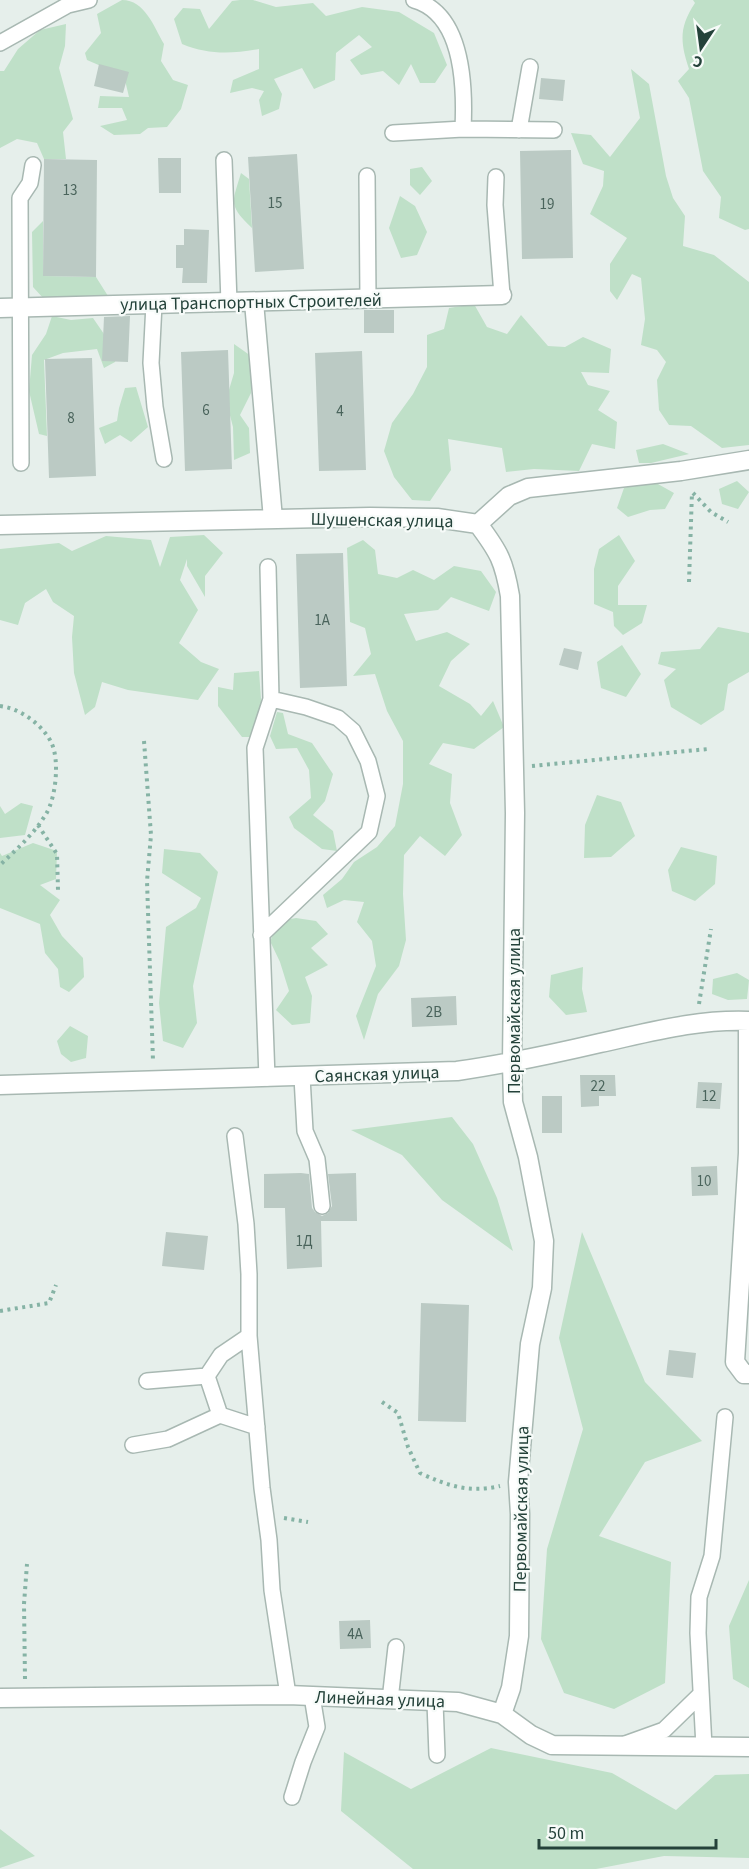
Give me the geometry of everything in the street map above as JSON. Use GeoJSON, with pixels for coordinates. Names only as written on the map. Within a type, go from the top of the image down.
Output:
{"type":"FeatureCollection","features":[{"type":"Feature","properties":{"kind":"street","name":"улица Транспортных Строителей"},"geometry":{"type":"LineString","coordinates":[[0,308],[502,296]]}},
{"type":"Feature","properties":{"kind":"street"},"geometry":{"type":"LineString","coordinates":[[254,302],[273,519]]}},
{"type":"Feature","properties":{"kind":"street","name":"Шушенская улица"},"geometry":{"type":"LineString","coordinates":[[0,525],[437,518],[478,524],[509,496],[528,488],[681,471],[749,460]]}},
{"type":"Feature","properties":{"kind":"street","name":"Первомайская улица"},"geometry":{"type":"LineString","coordinates":[[478,524],[494,545],[506,568],[510,596],[515,813],[513,1102],[528,1157],[544,1241],[542,1288],[530,1344],[518,1482],[519,1636],[511,1688],[502,1714]]}},
{"type":"Feature","properties":{"kind":"street","name":"Саянская улица"},"geometry":{"type":"LineString","coordinates":[[0,1085],[457,1071],[512,1063],[696,1023],[726,1020],[749,1021]]}},
{"type":"Feature","properties":{"kind":"street"},"geometry":{"type":"LineString","coordinates":[[749,1021],[748,1153],[735,1362],[744,1374],[749,1374]]}},
{"type":"Feature","properties":{"kind":"street","name":"Линейная улица"},"geometry":{"type":"LineString","coordinates":[[0,1698],[288,1695],[458,1702],[502,1714],[531,1735],[552,1745],[749,1747]]}},
{"type":"Feature","properties":{"kind":"lane"},"geometry":{"type":"LineString","coordinates":[[0,43],[68,5],[89,0]]}},
{"type":"Feature","properties":{"kind":"lane"},"geometry":{"type":"LineString","coordinates":[[414,0],[421,2],[446,21],[454,42],[458,53],[464,101],[463,129]]}},
{"type":"Feature","properties":{"kind":"lane"},"geometry":{"type":"LineString","coordinates":[[519,130],[530,67]]}},
{"type":"Feature","properties":{"kind":"lane"},"geometry":{"type":"LineString","coordinates":[[393,133],[463,129],[554,130]]}},
{"type":"Feature","properties":{"kind":"lane"},"geometry":{"type":"LineString","coordinates":[[224,160],[229,303]]}},
{"type":"Feature","properties":{"kind":"lane"},"geometry":{"type":"LineString","coordinates":[[21,463],[20,198],[30,183],[33,165]]}},
{"type":"Feature","properties":{"kind":"lane"},"geometry":{"type":"LineString","coordinates":[[367,176],[368,299]]}},
{"type":"Feature","properties":{"kind":"lane"},"geometry":{"type":"LineString","coordinates":[[496,177],[495,205],[502,296]]}},
{"type":"Feature","properties":{"kind":"lane"},"geometry":{"type":"LineString","coordinates":[[154,304],[151,363],[164,459]]}},
{"type":"Feature","properties":{"kind":"lane"},"geometry":{"type":"LineString","coordinates":[[267,1078],[255,748],[271,699],[268,567]]}},
{"type":"Feature","properties":{"kind":"lane"},"geometry":{"type":"LineString","coordinates":[[261,936],[369,832],[377,796],[368,761],[353,731],[338,718],[306,707],[271,699]]}},
{"type":"Feature","properties":{"kind":"lane"},"geometry":{"type":"LineString","coordinates":[[302,1077],[305,1131],[317,1159],[321,1206]]}},
{"type":"Feature","properties":{"kind":"lane"},"geometry":{"type":"LineString","coordinates":[[236,1136],[246,1224],[249,1336],[262,1488],[269,1540],[272,1590],[288,1695]]}},
{"type":"Feature","properties":{"kind":"lane"},"geometry":{"type":"LineString","coordinates":[[207,1376],[221,1355],[249,1336]]}},
{"type":"Feature","properties":{"kind":"lane"},"geometry":{"type":"LineString","coordinates":[[147,1381],[207,1376]]}},
{"type":"Feature","properties":{"kind":"lane"},"geometry":{"type":"LineString","coordinates":[[207,1376],[220,1415]]}},
{"type":"Feature","properties":{"kind":"lane"},"geometry":{"type":"LineString","coordinates":[[133,1444],[168,1439],[220,1415],[257,1427]]}},
{"type":"Feature","properties":{"kind":"lane"},"geometry":{"type":"LineString","coordinates":[[704,1747],[700,1695],[699,1597],[712,1556],[725,1417]]}},
{"type":"Feature","properties":{"kind":"lane"},"geometry":{"type":"LineString","coordinates":[[390,1700],[396,1647]]}},
{"type":"Feature","properties":{"kind":"lane"},"geometry":{"type":"LineString","coordinates":[[620,1746],[663,1730],[700,1695]]}},
{"type":"Feature","properties":{"kind":"lane"},"geometry":{"type":"LineString","coordinates":[[292,1797],[317,1727],[312,1696]]}},
{"type":"Feature","properties":{"kind":"lane"},"geometry":{"type":"LineString","coordinates":[[435,1702],[437,1755]]}},
{"type":"Feature","properties":{"kind":"path"},"geometry":{"type":"LineString","coordinates":[[681,471],[692,492],[711,512],[728,522]]}},
{"type":"Feature","properties":{"kind":"path"},"geometry":{"type":"LineString","coordinates":[[689,582],[692,492]]}},
{"type":"Feature","properties":{"kind":"path"},"geometry":{"type":"LineString","coordinates":[[0,706],[10,707],[34,722],[52,743],[57,776],[48,812],[28,839],[0,865]]}},
{"type":"Feature","properties":{"kind":"path"},"geometry":{"type":"LineString","coordinates":[[144,741],[151,836],[147,881],[153,1080]]}},
{"type":"Feature","properties":{"kind":"path"},"geometry":{"type":"LineString","coordinates":[[513,768],[708,749]]}},
{"type":"Feature","properties":{"kind":"path"},"geometry":{"type":"LineString","coordinates":[[38,825],[57,854],[58,890]]}},
{"type":"Feature","properties":{"kind":"path"},"geometry":{"type":"LineString","coordinates":[[696,1023],[711,929]]}},
{"type":"Feature","properties":{"kind":"path"},"geometry":{"type":"LineString","coordinates":[[0,1311],[49,1303],[56,1285]]}},
{"type":"Feature","properties":{"kind":"path"},"geometry":{"type":"LineString","coordinates":[[382,1402],[398,1413],[408,1447],[420,1473],[447,1485],[483,1490],[518,1482]]}},
{"type":"Feature","properties":{"kind":"path"},"geometry":{"type":"LineString","coordinates":[[26,1698],[24,1604],[27,1564]]}},
{"type":"Feature","properties":{"kind":"green space"},"geometry":{"type":"Polygon","coordinates":[[[122,0],[137,4],[143,9],[164,44],[161,61],[173,80],[188,85],[181,109],[167,127],[148,128],[140,134],[114,135],[100,126],[127,120],[122,108],[98,108],[100,96],[129,97],[124,76],[87,60],[85,53],[101,33],[97,14],[122,0]]]}},
{"type":"Feature","properties":{"kind":"green space"},"geometry":{"type":"Polygon","coordinates":[[[253,0],[276,7],[313,3],[326,16],[362,7],[399,12],[434,33],[447,65],[435,83],[420,83],[411,64],[399,85],[383,71],[361,75],[350,60],[372,47],[359,35],[336,53],[335,80],[314,89],[302,68],[274,79],[282,94],[279,109],[262,116],[259,100],[264,91],[252,88],[230,93],[233,80],[259,69],[259,49],[220,52],[192,48],[182,44],[174,19],[183,8],[200,9],[209,29],[232,1],[253,0]]]}},
{"type":"Feature","properties":{"kind":"green space"},"geometry":{"type":"Polygon","coordinates":[[[693,0],[749,0],[749,229],[745,230],[719,218],[721,197],[703,171],[689,98],[678,81],[689,69],[683,35],[686,20],[695,3],[693,0]]]}},
{"type":"Feature","properties":{"kind":"green space"},"geometry":{"type":"Polygon","coordinates":[[[66,24],[65,46],[59,68],[73,119],[63,132],[66,159],[44,159],[37,143],[17,139],[0,148],[0,71],[4,71],[18,49],[40,30],[66,24]]]}},
{"type":"Feature","properties":{"kind":"green space"},"geometry":{"type":"Polygon","coordinates":[[[631,69],[649,84],[666,176],[673,198],[685,216],[683,246],[714,255],[749,282],[749,445],[722,448],[691,426],[669,425],[659,410],[657,380],[666,362],[657,350],[641,345],[645,319],[641,278],[632,274],[617,300],[610,291],[610,264],[627,238],[590,214],[603,186],[604,171],[583,164],[571,133],[591,135],[610,157],[640,118],[631,69]]]}},
{"type":"Feature","properties":{"kind":"green space"},"geometry":{"type":"Polygon","coordinates":[[[422,167],[432,181],[420,195],[410,185],[410,169],[422,167]]]}},
{"type":"Feature","properties":{"kind":"green space"},"geometry":{"type":"Polygon","coordinates":[[[241,173],[249,179],[252,228],[239,214],[234,203],[241,173]]]}},
{"type":"Feature","properties":{"kind":"green space"},"geometry":{"type":"Polygon","coordinates":[[[400,196],[415,206],[427,232],[417,255],[401,258],[389,228],[400,196]]]}},
{"type":"Feature","properties":{"kind":"green space"},"geometry":{"type":"Polygon","coordinates":[[[43,221],[43,276],[96,277],[108,296],[44,299],[33,287],[32,232],[43,221]]]}},
{"type":"Feature","properties":{"kind":"green space"},"geometry":{"type":"Polygon","coordinates":[[[474,304],[487,327],[507,334],[521,315],[548,346],[565,347],[583,337],[611,349],[609,373],[581,372],[588,385],[610,391],[598,410],[617,422],[615,449],[592,444],[579,471],[534,469],[506,472],[502,448],[448,439],[451,470],[430,501],[412,500],[394,477],[384,451],[392,423],[413,394],[427,367],[427,335],[444,329],[449,308],[474,304]]]}},
{"type":"Feature","properties":{"kind":"green space"},"geometry":{"type":"Polygon","coordinates":[[[52,316],[71,320],[93,318],[117,353],[115,362],[104,368],[97,349],[63,353],[44,360],[47,436],[39,434],[29,391],[32,355],[46,334],[52,316]]]}},
{"type":"Feature","properties":{"kind":"green space"},"geometry":{"type":"Polygon","coordinates":[[[234,344],[251,356],[251,393],[240,415],[249,428],[250,453],[234,460],[233,427],[226,400],[234,373],[234,344]]]}},
{"type":"Feature","properties":{"kind":"green space"},"geometry":{"type":"Polygon","coordinates":[[[136,387],[148,427],[131,442],[120,435],[105,444],[99,428],[117,421],[125,388],[136,387]]]}},
{"type":"Feature","properties":{"kind":"green space"},"geometry":{"type":"Polygon","coordinates":[[[663,444],[689,454],[651,463],[639,463],[636,450],[663,444]]]}},
{"type":"Feature","properties":{"kind":"green space"},"geometry":{"type":"Polygon","coordinates":[[[649,479],[674,493],[665,509],[650,510],[628,517],[617,508],[624,488],[649,479]]]}},
{"type":"Feature","properties":{"kind":"green space"},"geometry":{"type":"Polygon","coordinates":[[[737,481],[749,492],[738,509],[722,504],[719,489],[737,481]]]}},
{"type":"Feature","properties":{"kind":"green space"},"geometry":{"type":"Polygon","coordinates":[[[204,535],[223,553],[205,576],[205,597],[187,566],[187,559],[180,580],[198,610],[179,643],[201,662],[219,669],[198,700],[128,690],[102,682],[95,707],[85,715],[74,673],[72,637],[74,616],[53,602],[46,589],[25,603],[18,625],[0,620],[0,549],[59,543],[72,551],[106,536],[151,540],[160,567],[170,537],[204,535]]]}},
{"type":"Feature","properties":{"kind":"green space"},"geometry":{"type":"Polygon","coordinates":[[[619,535],[635,561],[618,586],[618,605],[647,605],[642,623],[623,635],[614,626],[613,612],[594,604],[594,569],[599,549],[619,535]]]}},
{"type":"Feature","properties":{"kind":"green space"},"geometry":{"type":"Polygon","coordinates":[[[363,540],[375,550],[378,574],[397,578],[413,570],[434,580],[454,566],[481,571],[496,592],[489,611],[451,597],[438,610],[404,614],[416,641],[447,632],[470,644],[451,661],[439,686],[470,704],[481,716],[493,701],[504,727],[474,749],[443,743],[429,764],[452,774],[450,803],[462,835],[445,856],[420,836],[404,855],[403,894],[406,940],[399,966],[378,994],[364,1040],[356,1016],[376,966],[372,941],[357,922],[364,902],[344,900],[327,908],[323,895],[342,879],[354,862],[377,847],[395,826],[403,784],[403,741],[387,711],[375,674],[353,676],[371,654],[365,628],[350,622],[347,548],[363,540]]]}},
{"type":"Feature","properties":{"kind":"green space"},"geometry":{"type":"Polygon","coordinates":[[[718,627],[749,633],[749,672],[728,684],[724,710],[701,725],[671,707],[664,680],[676,669],[658,664],[661,652],[700,649],[718,627]]]}},
{"type":"Feature","properties":{"kind":"green space"},"geometry":{"type":"Polygon","coordinates":[[[622,645],[641,674],[626,697],[601,688],[597,662],[622,645]]]}},
{"type":"Feature","properties":{"kind":"green space"},"geometry":{"type":"Polygon","coordinates":[[[259,671],[262,713],[251,737],[242,737],[218,706],[218,687],[233,690],[234,673],[259,671]]]}},
{"type":"Feature","properties":{"kind":"green space"},"geometry":{"type":"Polygon","coordinates":[[[277,712],[283,713],[288,734],[312,743],[333,774],[325,801],[313,815],[333,831],[337,851],[322,849],[294,828],[289,817],[311,798],[309,770],[297,748],[276,749],[270,736],[277,712]]]}},
{"type":"Feature","properties":{"kind":"green space"},"geometry":{"type":"Polygon","coordinates":[[[597,795],[621,802],[635,836],[611,857],[584,858],[585,825],[597,795]]]}},
{"type":"Feature","properties":{"kind":"green space"},"geometry":{"type":"Polygon","coordinates":[[[21,803],[33,806],[25,835],[0,838],[0,806],[5,814],[21,803]]]}},
{"type":"Feature","properties":{"kind":"green space"},"geometry":{"type":"Polygon","coordinates":[[[33,843],[57,851],[56,879],[40,885],[60,900],[50,915],[62,936],[83,958],[84,977],[69,992],[60,987],[58,969],[45,953],[40,924],[0,908],[0,853],[2,856],[33,843]]]}},
{"type":"Feature","properties":{"kind":"green space"},"geometry":{"type":"Polygon","coordinates":[[[681,847],[717,856],[715,884],[695,901],[672,891],[668,870],[681,847]]]}},
{"type":"Feature","properties":{"kind":"green space"},"geometry":{"type":"Polygon","coordinates":[[[164,849],[200,853],[218,872],[193,986],[197,1023],[183,1048],[163,1041],[159,1003],[166,927],[196,908],[201,898],[162,873],[164,849]]]}},
{"type":"Feature","properties":{"kind":"green space"},"geometry":{"type":"Polygon","coordinates":[[[296,918],[316,921],[328,934],[311,948],[328,965],[305,977],[312,996],[310,1023],[292,1025],[276,1010],[289,991],[280,962],[270,941],[280,921],[296,918]]]}},
{"type":"Feature","properties":{"kind":"green space"},"geometry":{"type":"Polygon","coordinates":[[[583,967],[582,989],[587,1012],[566,1015],[549,997],[551,975],[583,967]]]}},
{"type":"Feature","properties":{"kind":"green space"},"geometry":{"type":"Polygon","coordinates":[[[737,973],[749,980],[747,999],[728,1000],[712,994],[713,979],[737,973]]]}},
{"type":"Feature","properties":{"kind":"green space"},"geometry":{"type":"Polygon","coordinates":[[[70,1026],[88,1036],[86,1058],[71,1062],[61,1054],[57,1041],[70,1026]]]}},
{"type":"Feature","properties":{"kind":"green space"},"geometry":{"type":"Polygon","coordinates":[[[452,1117],[473,1144],[497,1198],[513,1251],[442,1200],[402,1155],[351,1130],[452,1117]]]}},
{"type":"Feature","properties":{"kind":"green space"},"geometry":{"type":"Polygon","coordinates":[[[582,1232],[645,1382],[702,1441],[645,1462],[599,1536],[671,1562],[665,1683],[614,1709],[564,1693],[541,1639],[547,1549],[583,1429],[559,1338],[582,1232]]]}},
{"type":"Feature","properties":{"kind":"green space"},"geometry":{"type":"Polygon","coordinates":[[[749,1580],[749,1688],[733,1679],[729,1626],[749,1580]]]}},
{"type":"Feature","properties":{"kind":"green space"},"geometry":{"type":"Polygon","coordinates":[[[491,1748],[612,1773],[676,1810],[715,1775],[749,1774],[749,1858],[664,1856],[596,1869],[413,1869],[341,1811],[344,1752],[411,1789],[491,1748]]]}},
{"type":"Feature","properties":{"kind":"green space"},"geometry":{"type":"Polygon","coordinates":[[[0,1829],[35,1856],[0,1868],[0,1829]]]}},
{"type":"Feature","properties":{"kind":"building"},"geometry":{"type":"Polygon","coordinates":[[[99,64],[129,72],[123,93],[94,86],[99,64]]]}},
{"type":"Feature","properties":{"kind":"building"},"geometry":{"type":"Polygon","coordinates":[[[541,78],[565,80],[563,101],[539,99],[541,78]]]}},
{"type":"Feature","properties":{"kind":"building"},"geometry":{"type":"Polygon","coordinates":[[[571,150],[573,258],[522,259],[520,151],[571,150]]]}},
{"type":"Feature","properties":{"kind":"building"},"geometry":{"type":"Polygon","coordinates":[[[297,154],[304,269],[255,272],[248,157],[297,154]]]}},
{"type":"Feature","properties":{"kind":"building"},"geometry":{"type":"Polygon","coordinates":[[[158,158],[181,158],[181,193],[159,193],[158,158]]]}},
{"type":"Feature","properties":{"kind":"building"},"geometry":{"type":"Polygon","coordinates":[[[44,159],[97,160],[96,277],[43,276],[44,159]]]}},
{"type":"Feature","properties":{"kind":"building"},"geometry":{"type":"Polygon","coordinates":[[[184,229],[209,230],[207,283],[182,283],[183,268],[176,268],[176,245],[184,245],[184,229]]]}},
{"type":"Feature","properties":{"kind":"building"},"geometry":{"type":"Polygon","coordinates":[[[364,310],[394,310],[394,333],[364,333],[364,310]]]}},
{"type":"Feature","properties":{"kind":"building"},"geometry":{"type":"Polygon","coordinates":[[[130,316],[128,362],[102,361],[104,317],[130,316]]]}},
{"type":"Feature","properties":{"kind":"building"},"geometry":{"type":"Polygon","coordinates":[[[228,350],[232,469],[185,471],[181,352],[228,350]]]}},
{"type":"Feature","properties":{"kind":"building"},"geometry":{"type":"Polygon","coordinates":[[[362,351],[366,470],[319,471],[315,353],[362,351]]]}},
{"type":"Feature","properties":{"kind":"building"},"geometry":{"type":"Polygon","coordinates":[[[92,358],[96,476],[49,478],[45,359],[92,358]]]}},
{"type":"Feature","properties":{"kind":"building"},"geometry":{"type":"Polygon","coordinates":[[[343,553],[347,686],[300,688],[296,554],[343,553]]]}},
{"type":"Feature","properties":{"kind":"building"},"geometry":{"type":"Polygon","coordinates":[[[564,648],[582,652],[578,670],[559,665],[564,648]]]}},
{"type":"Feature","properties":{"kind":"building"},"geometry":{"type":"Polygon","coordinates":[[[456,996],[457,1025],[412,1027],[411,998],[456,996]]]}},
{"type":"Feature","properties":{"kind":"building"},"geometry":{"type":"Polygon","coordinates":[[[580,1075],[615,1075],[616,1096],[599,1096],[599,1106],[581,1107],[580,1075]]]}},
{"type":"Feature","properties":{"kind":"building"},"geometry":{"type":"Polygon","coordinates":[[[698,1082],[722,1083],[720,1109],[696,1108],[698,1082]]]}},
{"type":"Feature","properties":{"kind":"building"},"geometry":{"type":"Polygon","coordinates":[[[542,1096],[562,1096],[562,1133],[542,1133],[542,1096]]]}},
{"type":"Feature","properties":{"kind":"building"},"geometry":{"type":"Polygon","coordinates":[[[717,1166],[718,1195],[692,1196],[691,1167],[717,1166]]]}},
{"type":"Feature","properties":{"kind":"building"},"geometry":{"type":"Polygon","coordinates":[[[356,1173],[357,1221],[321,1221],[322,1267],[287,1269],[285,1208],[264,1208],[264,1174],[309,1174],[312,1208],[322,1216],[328,1213],[332,1206],[328,1174],[356,1173]]]}},
{"type":"Feature","properties":{"kind":"building"},"geometry":{"type":"Polygon","coordinates":[[[166,1232],[208,1236],[204,1270],[162,1266],[166,1232]]]}},
{"type":"Feature","properties":{"kind":"building"},"geometry":{"type":"Polygon","coordinates":[[[421,1303],[469,1305],[466,1422],[418,1421],[421,1303]]]}},
{"type":"Feature","properties":{"kind":"building"},"geometry":{"type":"Polygon","coordinates":[[[669,1350],[696,1353],[693,1378],[666,1375],[669,1350]]]}},
{"type":"Feature","properties":{"kind":"building"},"geometry":{"type":"Polygon","coordinates":[[[370,1620],[371,1648],[340,1649],[339,1621],[370,1620]]]}}]}
